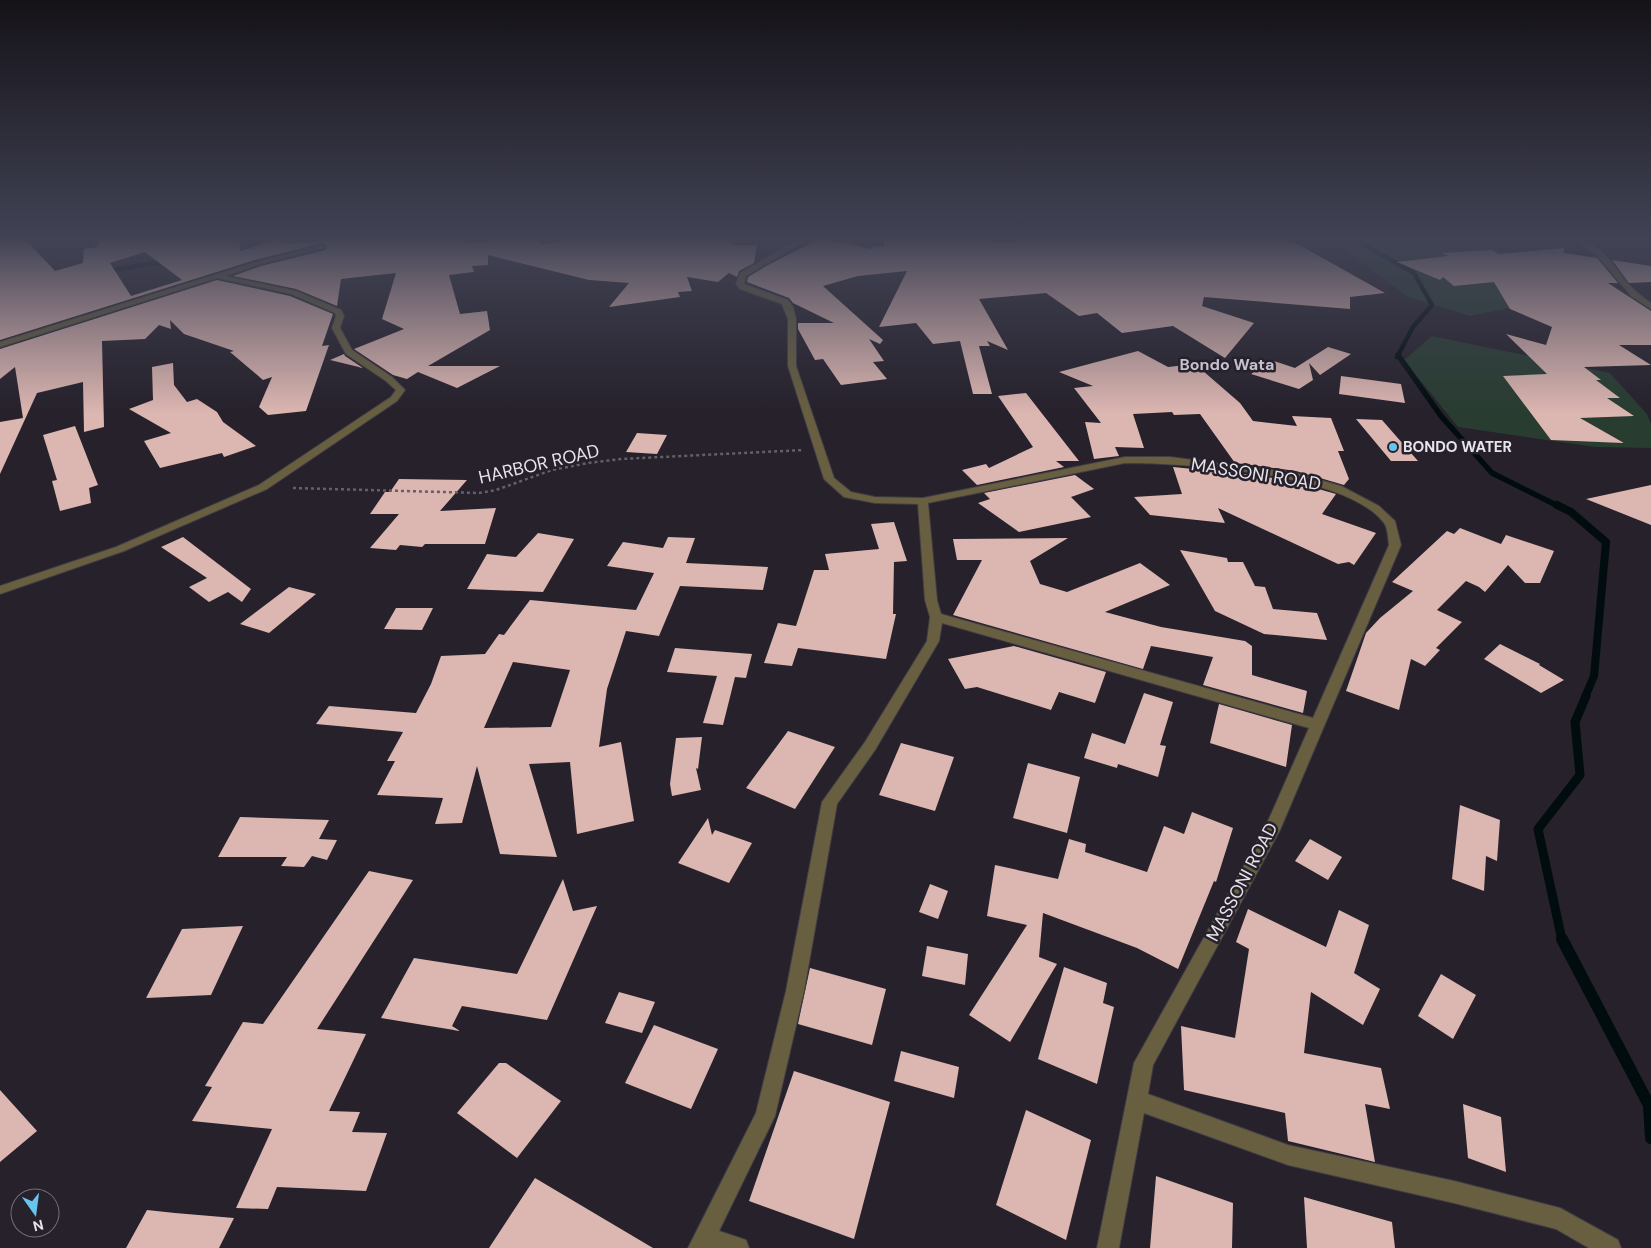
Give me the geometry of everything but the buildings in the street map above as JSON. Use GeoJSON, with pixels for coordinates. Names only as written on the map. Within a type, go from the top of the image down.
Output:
{"type":"FeatureCollection","features":[{"type":"Feature","properties":{"kind":"street"},"geometry":{"type":"LineString","coordinates":[[0,345],[153,296]]}},
{"type":"Feature","properties":{"kind":"street"},"geometry":{"type":"LineString","coordinates":[[0,590],[120,549],[263,487],[394,399],[401,390],[394,382],[349,352],[336,328],[340,316],[338,312],[308,296]]}},
{"type":"Feature","properties":{"kind":"street","name":"MASSONI ROAD"},"geometry":{"type":"LineString","coordinates":[[769,296],[785,302],[789,307],[792,319],[792,366],[829,479],[848,494],[875,500],[923,501],[1085,466],[1125,460],[1161,460],[1236,467],[1296,476],[1337,488],[1375,508],[1391,523],[1395,545],[1272,830],[1144,1063],[1108,1248]]}},
{"type":"Feature","properties":{"kind":"street"},"geometry":{"type":"LineString","coordinates":[[1637,296],[1651,307]]}},
{"type":"Feature","properties":{"kind":"street"},"geometry":{"type":"LineString","coordinates":[[738,1248],[702,1243],[765,1116],[794,991],[830,802],[870,746],[933,641],[936,616],[931,600],[923,501]]}},
{"type":"Feature","properties":{"kind":"street"},"geometry":{"type":"LineString","coordinates":[[936,616],[1318,725]]}},
{"type":"Feature","properties":{"kind":"street"},"geometry":{"type":"LineString","coordinates":[[1136,1100],[1288,1155],[1454,1192],[1560,1219],[1610,1248]]}},
{"type":"Feature","properties":{"kind":"path","name":"HARBOR ROAD"},"geometry":{"type":"LineString","coordinates":[[263,487],[479,493],[496,490],[552,470],[588,463],[620,459],[820,449]]}},
{"type":"Feature","properties":{"kind":"green space"},"geometry":{"type":"Polygon","coordinates":[[[1531,296],[1532,303],[1470,316],[1408,297],[1531,296]]]}},
{"type":"Feature","properties":{"kind":"green space"},"geometry":{"type":"Polygon","coordinates":[[[1432,336],[1610,373],[1647,414],[1651,424],[1651,448],[1595,447],[1458,427],[1404,360],[1432,336]]]}},
{"type":"Feature","properties":{"kind":"waterway"},"geometry":{"type":"LineString","coordinates":[[1398,355],[1413,327],[1432,305],[1427,296]]}},
{"type":"Feature","properties":{"kind":"waterway"},"geometry":{"type":"LineString","coordinates":[[1398,355],[1441,416],[1492,473],[1560,507]]}},
{"type":"Feature","properties":{"kind":"waterway"},"geometry":{"type":"LineString","coordinates":[[1557,505],[1571,512],[1606,542],[1594,676],[1585,697]]}},
{"type":"Feature","properties":{"kind":"waterway"},"geometry":{"type":"LineString","coordinates":[[1562,940],[1538,829],[1580,775],[1575,722],[1586,696]]}},
{"type":"Feature","properties":{"kind":"waterway"},"geometry":{"type":"LineString","coordinates":[[1562,939],[1649,1105],[1651,1138]]}},
{"type":"Feature","properties":{"kind":"place","name":"BONDO WATER"},"geometry":{"type":"Point","coordinates":[1393,447]}},
{"type":"Feature","properties":{"kind":"district","name":"Bondo Wata"},"geometry":{"type":"Point","coordinates":[1227,364]}}]}
